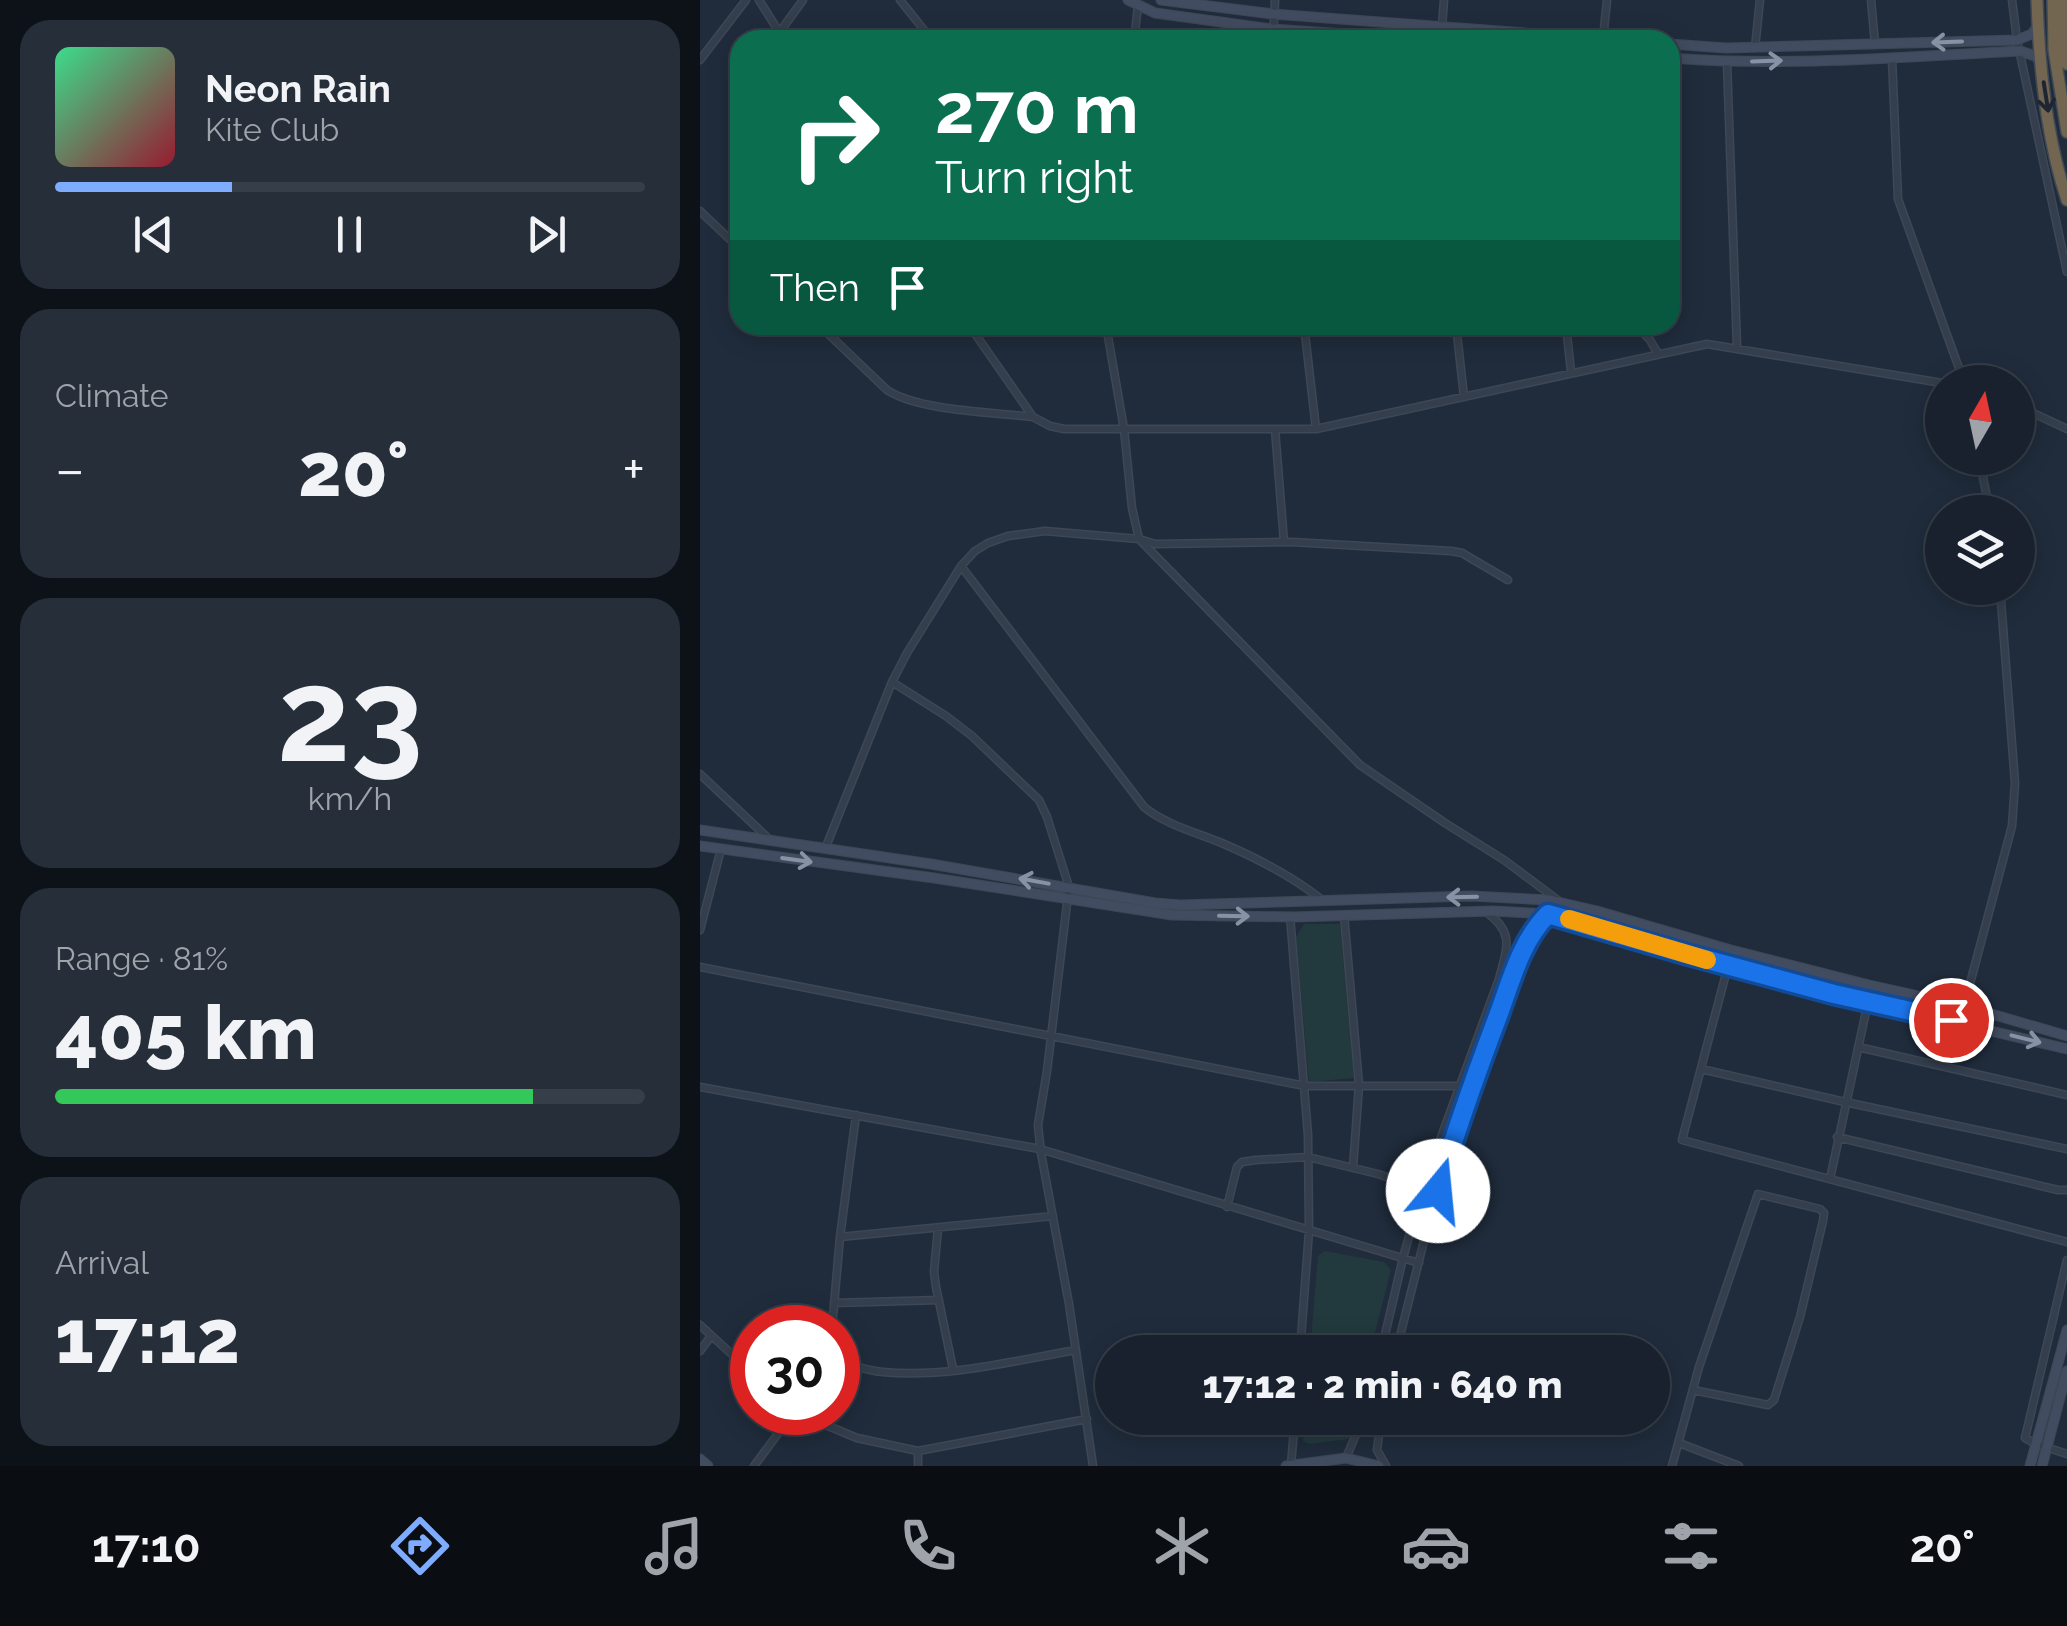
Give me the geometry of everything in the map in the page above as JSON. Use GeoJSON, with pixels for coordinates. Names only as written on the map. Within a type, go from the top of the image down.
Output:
{"type":"FeatureCollection","features":[{"type":"Feature","properties":{"kind":"highway"},"geometry":{"type":"LineString","coordinates":[[2037,0],[2044,94],[2067,200]]}},
{"type":"Feature","properties":{"kind":"highway"},"geometry":{"type":"LineString","coordinates":[[2053,0],[2054,50],[2067,132]]}},
{"type":"Feature","properties":{"kind":"highway"},"geometry":{"type":"LineString","coordinates":[[2063,0],[2067,64]]}},
{"type":"Feature","properties":{"kind":"street"},"geometry":{"type":"LineString","coordinates":[[700,60],[746,0]]}},
{"type":"Feature","properties":{"kind":"street"},"geometry":{"type":"LineString","coordinates":[[759,0],[777,30]]}},
{"type":"Feature","properties":{"kind":"street"},"geometry":{"type":"LineString","coordinates":[[785,30],[803,0]]}},
{"type":"Feature","properties":{"kind":"street"},"geometry":{"type":"LineString","coordinates":[[900,0],[924,30]]}},
{"type":"Feature","properties":{"kind":"street"},"geometry":{"type":"LineString","coordinates":[[1128,0],[1155,13],[1246,30]]}},
{"type":"Feature","properties":{"kind":"street"},"geometry":{"type":"LineString","coordinates":[[1161,0],[1273,14],[1482,30]]}},
{"type":"Feature","properties":{"kind":"street"},"geometry":{"type":"LineString","coordinates":[[1273,30],[1274,0]]}},
{"type":"Feature","properties":{"kind":"street"},"geometry":{"type":"LineString","coordinates":[[1442,27],[1444,0]]}},
{"type":"Feature","properties":{"kind":"street"},"geometry":{"type":"LineString","coordinates":[[1604,30],[1607,0]]}},
{"type":"Feature","properties":{"kind":"street"},"geometry":{"type":"LineString","coordinates":[[1756,48],[1760,0]]}},
{"type":"Feature","properties":{"kind":"street"},"geometry":{"type":"LineString","coordinates":[[1871,0],[1875,44]]}},
{"type":"Feature","properties":{"kind":"street"},"geometry":{"type":"LineString","coordinates":[[2012,0],[2017,40],[2067,272]]}},
{"type":"Feature","properties":{"kind":"street"},"geometry":{"type":"LineString","coordinates":[[1135,30],[1138,6]]}},
{"type":"Feature","properties":{"kind":"street"},"geometry":{"type":"LineString","coordinates":[[1680,45],[1756,48],[2017,40],[2032,34],[2038,25]]}},
{"type":"Feature","properties":{"kind":"street"},"geometry":{"type":"LineString","coordinates":[[1680,59],[1727,62],[2020,52],[2041,62]]}},
{"type":"Feature","properties":{"kind":"street"},"geometry":{"type":"LineString","coordinates":[[1892,58],[1898,198],[1958,365]]}},
{"type":"Feature","properties":{"kind":"street"},"geometry":{"type":"LineString","coordinates":[[1727,62],[1736,347]]}},
{"type":"Feature","properties":{"kind":"street"},"geometry":{"type":"LineString","coordinates":[[700,211],[730,240]]}},
{"type":"Feature","properties":{"kind":"street"},"geometry":{"type":"LineString","coordinates":[[830,335],[898,398],[1033,417],[1064,429],[1316,430],[1706,344],[1925,379]]}},
{"type":"Feature","properties":{"kind":"street"},"geometry":{"type":"LineString","coordinates":[[976,335],[1033,417]]}},
{"type":"Feature","properties":{"kind":"street"},"geometry":{"type":"LineString","coordinates":[[1108,335],[1139,540],[1360,764],[1504,860],[1559,902]]}},
{"type":"Feature","properties":{"kind":"street"},"geometry":{"type":"LineString","coordinates":[[1305,335],[1316,430]]}},
{"type":"Feature","properties":{"kind":"street"},"geometry":{"type":"LineString","coordinates":[[1457,335],[1464,397]]}},
{"type":"Feature","properties":{"kind":"street"},"geometry":{"type":"LineString","coordinates":[[1567,335],[1570,372]]}},
{"type":"Feature","properties":{"kind":"street"},"geometry":{"type":"LineString","coordinates":[[1645,335],[1658,354]]}},
{"type":"Feature","properties":{"kind":"street"},"geometry":{"type":"LineString","coordinates":[[2035,414],[2067,429]]}},
{"type":"Feature","properties":{"kind":"street"},"geometry":{"type":"LineString","coordinates":[[1275,429],[1284,542]]}},
{"type":"Feature","properties":{"kind":"street"},"geometry":{"type":"LineString","coordinates":[[824,850],[907,653],[961,566],[988,543],[1026,532],[1046,532],[1155,544],[1284,542],[1451,551],[1508,580]]}},
{"type":"Feature","properties":{"kind":"street"},"geometry":{"type":"LineString","coordinates":[[961,566],[1144,807],[1279,870],[1324,901]]}},
{"type":"Feature","properties":{"kind":"street"},"geometry":{"type":"LineString","coordinates":[[1964,1006],[2012,826],[2015,783],[2001,605]]}},
{"type":"Feature","properties":{"kind":"street"},"geometry":{"type":"LineString","coordinates":[[892,682],[972,736],[1038,800],[1069,887],[1038,1125],[1093,1466]]}},
{"type":"Feature","properties":{"kind":"street"},"geometry":{"type":"LineString","coordinates":[[700,774],[772,842]]}},
{"type":"Feature","properties":{"kind":"street"},"geometry":{"type":"LineString","coordinates":[[700,830],[931,864],[1155,903],[1471,896],[1559,902],[2067,1036]]}},
{"type":"Feature","properties":{"kind":"street"},"geometry":{"type":"LineString","coordinates":[[700,846],[1172,914],[1548,914],[1728,966],[2067,1049]]}},
{"type":"Feature","properties":{"kind":"street"},"geometry":{"type":"LineString","coordinates":[[700,930],[721,849]]}},
{"type":"Feature","properties":{"kind":"street"},"geometry":{"type":"LineString","coordinates":[[1385,1335],[1422,1188],[1500,979],[1506,934],[1500,923],[1484,911]]}},
{"type":"Feature","properties":{"kind":"street"},"geometry":{"type":"LineString","coordinates":[[1400,1335],[1455,1132],[1530,934],[1548,914]]}},
{"type":"Feature","properties":{"kind":"street"},"geometry":{"type":"LineString","coordinates":[[1344,915],[1360,1085],[1353,1168]]}},
{"type":"Feature","properties":{"kind":"street"},"geometry":{"type":"LineString","coordinates":[[1290,916],[1308,1157],[1309,1231],[1301,1335]]}},
{"type":"Feature","properties":{"kind":"street"},"geometry":{"type":"LineString","coordinates":[[1507,948],[1520,948],[1520,959]]}},
{"type":"Feature","properties":{"kind":"street"},"geometry":{"type":"LineString","coordinates":[[1728,966],[1682,1140],[2067,1242]]}},
{"type":"Feature","properties":{"kind":"street"},"geometry":{"type":"LineString","coordinates":[[700,967],[1305,1086],[1459,1086]]}},
{"type":"Feature","properties":{"kind":"street"},"geometry":{"type":"LineString","coordinates":[[1830,1179],[1868,1002]]}},
{"type":"Feature","properties":{"kind":"street"},"geometry":{"type":"LineString","coordinates":[[1858,1047],[2067,1095]]}},
{"type":"Feature","properties":{"kind":"street"},"geometry":{"type":"LineString","coordinates":[[1701,1069],[2067,1149]]}},
{"type":"Feature","properties":{"kind":"street"},"geometry":{"type":"LineString","coordinates":[[700,1086],[1040,1149],[1419,1263]]}},
{"type":"Feature","properties":{"kind":"street"},"geometry":{"type":"LineString","coordinates":[[856,1115],[834,1303],[939,1300]]}},
{"type":"Feature","properties":{"kind":"street"},"geometry":{"type":"LineString","coordinates":[[1837,1137],[2067,1190]]}},
{"type":"Feature","properties":{"kind":"street"},"geometry":{"type":"LineString","coordinates":[[1228,1206],[1234,1174],[1242,1162],[1308,1157],[1422,1188]]}},
{"type":"Feature","properties":{"kind":"street"},"geometry":{"type":"LineString","coordinates":[[1672,1466],[1693,1390],[1758,1194],[1820,1209],[1824,1220],[1774,1400],[1768,1405],[1693,1390]]}},
{"type":"Feature","properties":{"kind":"street"},"geometry":{"type":"LineString","coordinates":[[840,1237],[1053,1216]]}},
{"type":"Feature","properties":{"kind":"street"},"geometry":{"type":"LineString","coordinates":[[938,1228],[934,1272],[954,1370]]}},
{"type":"Feature","properties":{"kind":"street"},"geometry":{"type":"LineString","coordinates":[[2067,1260],[2026,1438],[2067,1454]]}},
{"type":"Feature","properties":{"kind":"street"},"geometry":{"type":"LineString","coordinates":[[700,1326],[730,1353]]}},
{"type":"Feature","properties":{"kind":"street"},"geometry":{"type":"LineString","coordinates":[[2042,1466],[2042,1446],[2067,1330]]}},
{"type":"Feature","properties":{"kind":"street"},"geometry":{"type":"LineString","coordinates":[[700,1351],[711,1336]]}},
{"type":"Feature","properties":{"kind":"street"},"geometry":{"type":"LineString","coordinates":[[860,1367],[907,1373],[954,1370],[1076,1350]]}},
{"type":"Feature","properties":{"kind":"street"},"geometry":{"type":"LineString","coordinates":[[2030,1466],[2042,1446],[2067,1371]]}},
{"type":"Feature","properties":{"kind":"street"},"geometry":{"type":"LineString","coordinates":[[851,1435],[918,1451],[1086,1420]]}},
{"type":"Feature","properties":{"kind":"street"},"geometry":{"type":"LineString","coordinates":[[754,1466],[777,1435]]}},
{"type":"Feature","properties":{"kind":"street"},"geometry":{"type":"LineString","coordinates":[[1292,1435],[1289,1466],[1346,1458],[1382,1466]]}},
{"type":"Feature","properties":{"kind":"street"},"geometry":{"type":"LineString","coordinates":[[1346,1458],[1356,1435]]}},
{"type":"Feature","properties":{"kind":"street"},"geometry":{"type":"LineString","coordinates":[[1378,1435],[1376,1450],[1382,1466]]}},
{"type":"Feature","properties":{"kind":"street"},"geometry":{"type":"LineString","coordinates":[[1678,1443],[1739,1466]]}},
{"type":"Feature","properties":{"kind":"street"},"geometry":{"type":"LineString","coordinates":[[918,1451],[918,1466]]}},
{"type":"Feature","properties":{"kind":"street"},"geometry":{"type":"LineString","coordinates":[[700,1459],[708,1466]]}},
{"type":"Feature","properties":{"kind":"green space"},"geometry":{"type":"Polygon","coordinates":[[[1304,924],[1340,924],[1354,1078],[1309,1082],[1296,937],[1304,924]]]}},
{"type":"Feature","properties":{"kind":"green space"},"geometry":{"type":"Polygon","coordinates":[[[1325,1251],[1384,1262],[1391,1270],[1374,1335],[1311,1335],[1318,1256],[1325,1251]]]}},
{"type":"Feature","properties":{"kind":"green space"},"geometry":{"type":"Polygon","coordinates":[[[1304,1435],[1350,1435],[1349,1439],[1310,1444],[1303,1441],[1304,1435]]]}},
{"type":"Feature","properties":{"kind":"slow traffic"},"geometry":{"type":"LineString","coordinates":[[1569,919],[1707,960]]}},
{"type":"Feature","properties":{"kind":"route"},"geometry":{"type":"LineString","coordinates":[[1438,1191],[1455,1132],[1515,969],[1530,934],[1548,914],[1834,994],[1951,1020]]}}]}
